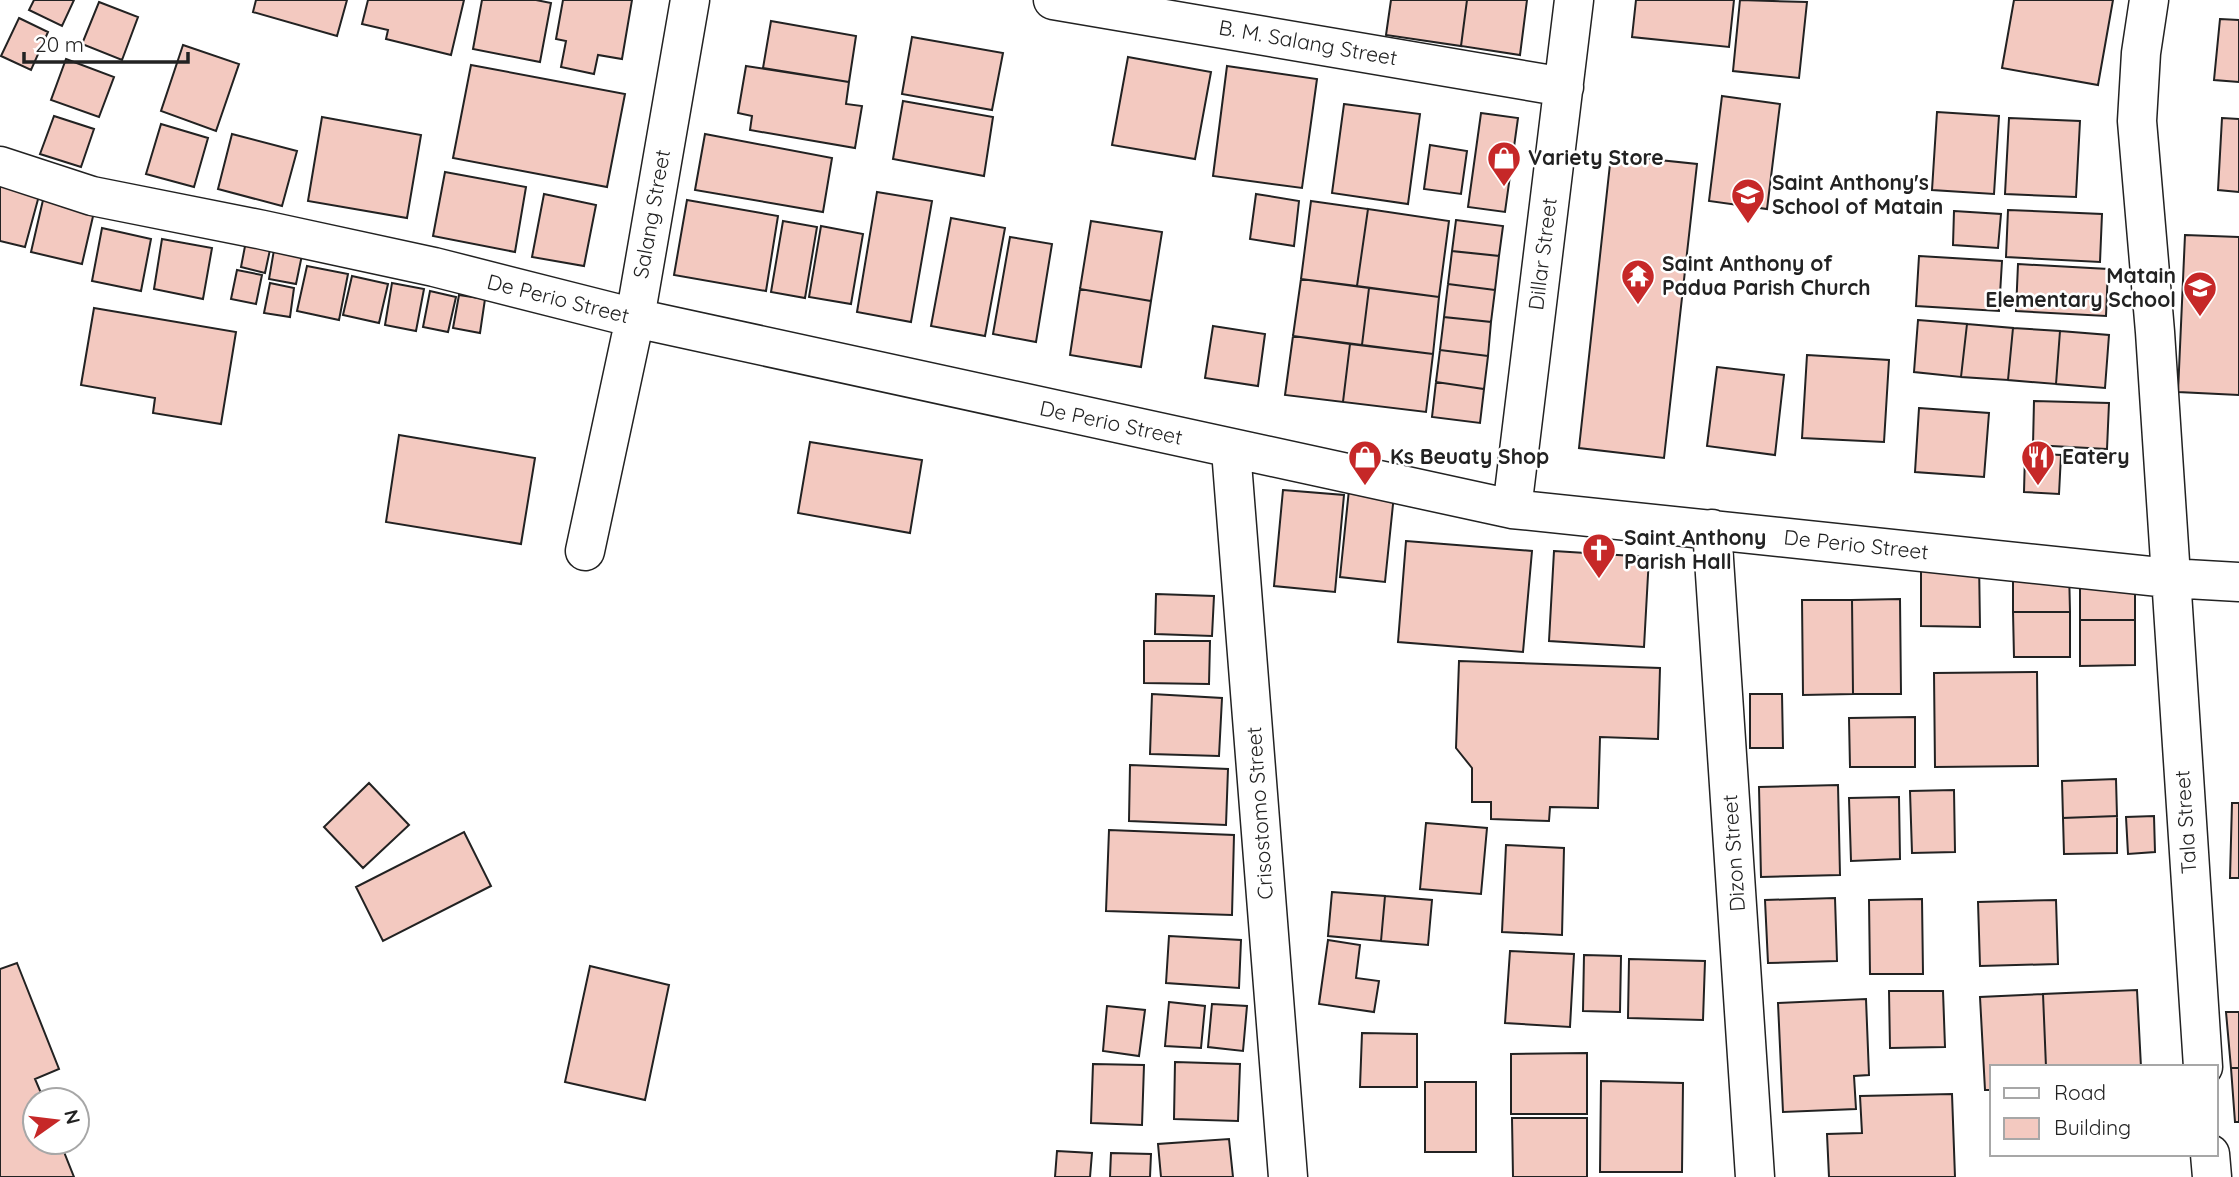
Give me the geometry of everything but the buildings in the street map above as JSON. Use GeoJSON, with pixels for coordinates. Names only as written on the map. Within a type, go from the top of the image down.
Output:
{"type":"FeatureCollection","features":[{"type":"Feature","properties":{"kind":"street","name":"Salang Street"},"geometry":{"type":"LineString","coordinates":[[585,551],[635,318],[690,0]]}},
{"type":"Feature","properties":{"kind":"street","name":"B. M. Salang Street"},"geometry":{"type":"LineString","coordinates":[[1053,0],[1563,87]]}},
{"type":"Feature","properties":{"kind":"street","name":"Dillar Street"},"geometry":{"type":"LineString","coordinates":[[1512,509],[1574,0]]}},
{"type":"Feature","properties":{"kind":"street","name":"Tala Street"},"geometry":{"type":"LineString","coordinates":[[2150,0],[2141,53],[2137,121],[2155,332],[2203,1065]]}},
{"type":"Feature","properties":{"kind":"street","name":"De Perio Street"},"geometry":{"type":"LineString","coordinates":[[0,166],[92,196],[421,264],[635,318],[1231,450],[1512,509],[2169,578],[2239,582]]}},
{"type":"Feature","properties":{"kind":"street","name":"Crisostomo Street"},"geometry":{"type":"LineString","coordinates":[[1231,450],[1288,1177]]}},
{"type":"Feature","properties":{"kind":"street","name":"Dizon Street"},"geometry":{"type":"LineString","coordinates":[[1712,529],[1755,1177]]}},
{"type":"Feature","properties":{"kind":"street"},"geometry":{"type":"LineString","coordinates":[[2210,1156],[2212,1177]]}},
{"type":"Feature","properties":{"kind":"place","name":"Variety Store"},"geometry":{"type":"Point","coordinates":[1504,188]}},
{"type":"Feature","properties":{"kind":"place","name":"Saint Anthony's School of Matain"},"geometry":{"type":"Point","coordinates":[1748,225]}},
{"type":"Feature","properties":{"kind":"place","name":"Saint Anthony of Padua Parish Church"},"geometry":{"type":"Point","coordinates":[1638,306]}},
{"type":"Feature","properties":{"kind":"place","name":"Matain Elementary School"},"geometry":{"type":"Point","coordinates":[2200,318]}},
{"type":"Feature","properties":{"kind":"place","name":"Ks Beuaty Shop"},"geometry":{"type":"Point","coordinates":[1365,487]}},
{"type":"Feature","properties":{"kind":"place","name":"Eatery"},"geometry":{"type":"Point","coordinates":[2038,487]}},
{"type":"Feature","properties":{"kind":"place","name":"Saint Anthony Parish Hall"},"geometry":{"type":"Point","coordinates":[1599,580]}}]}
